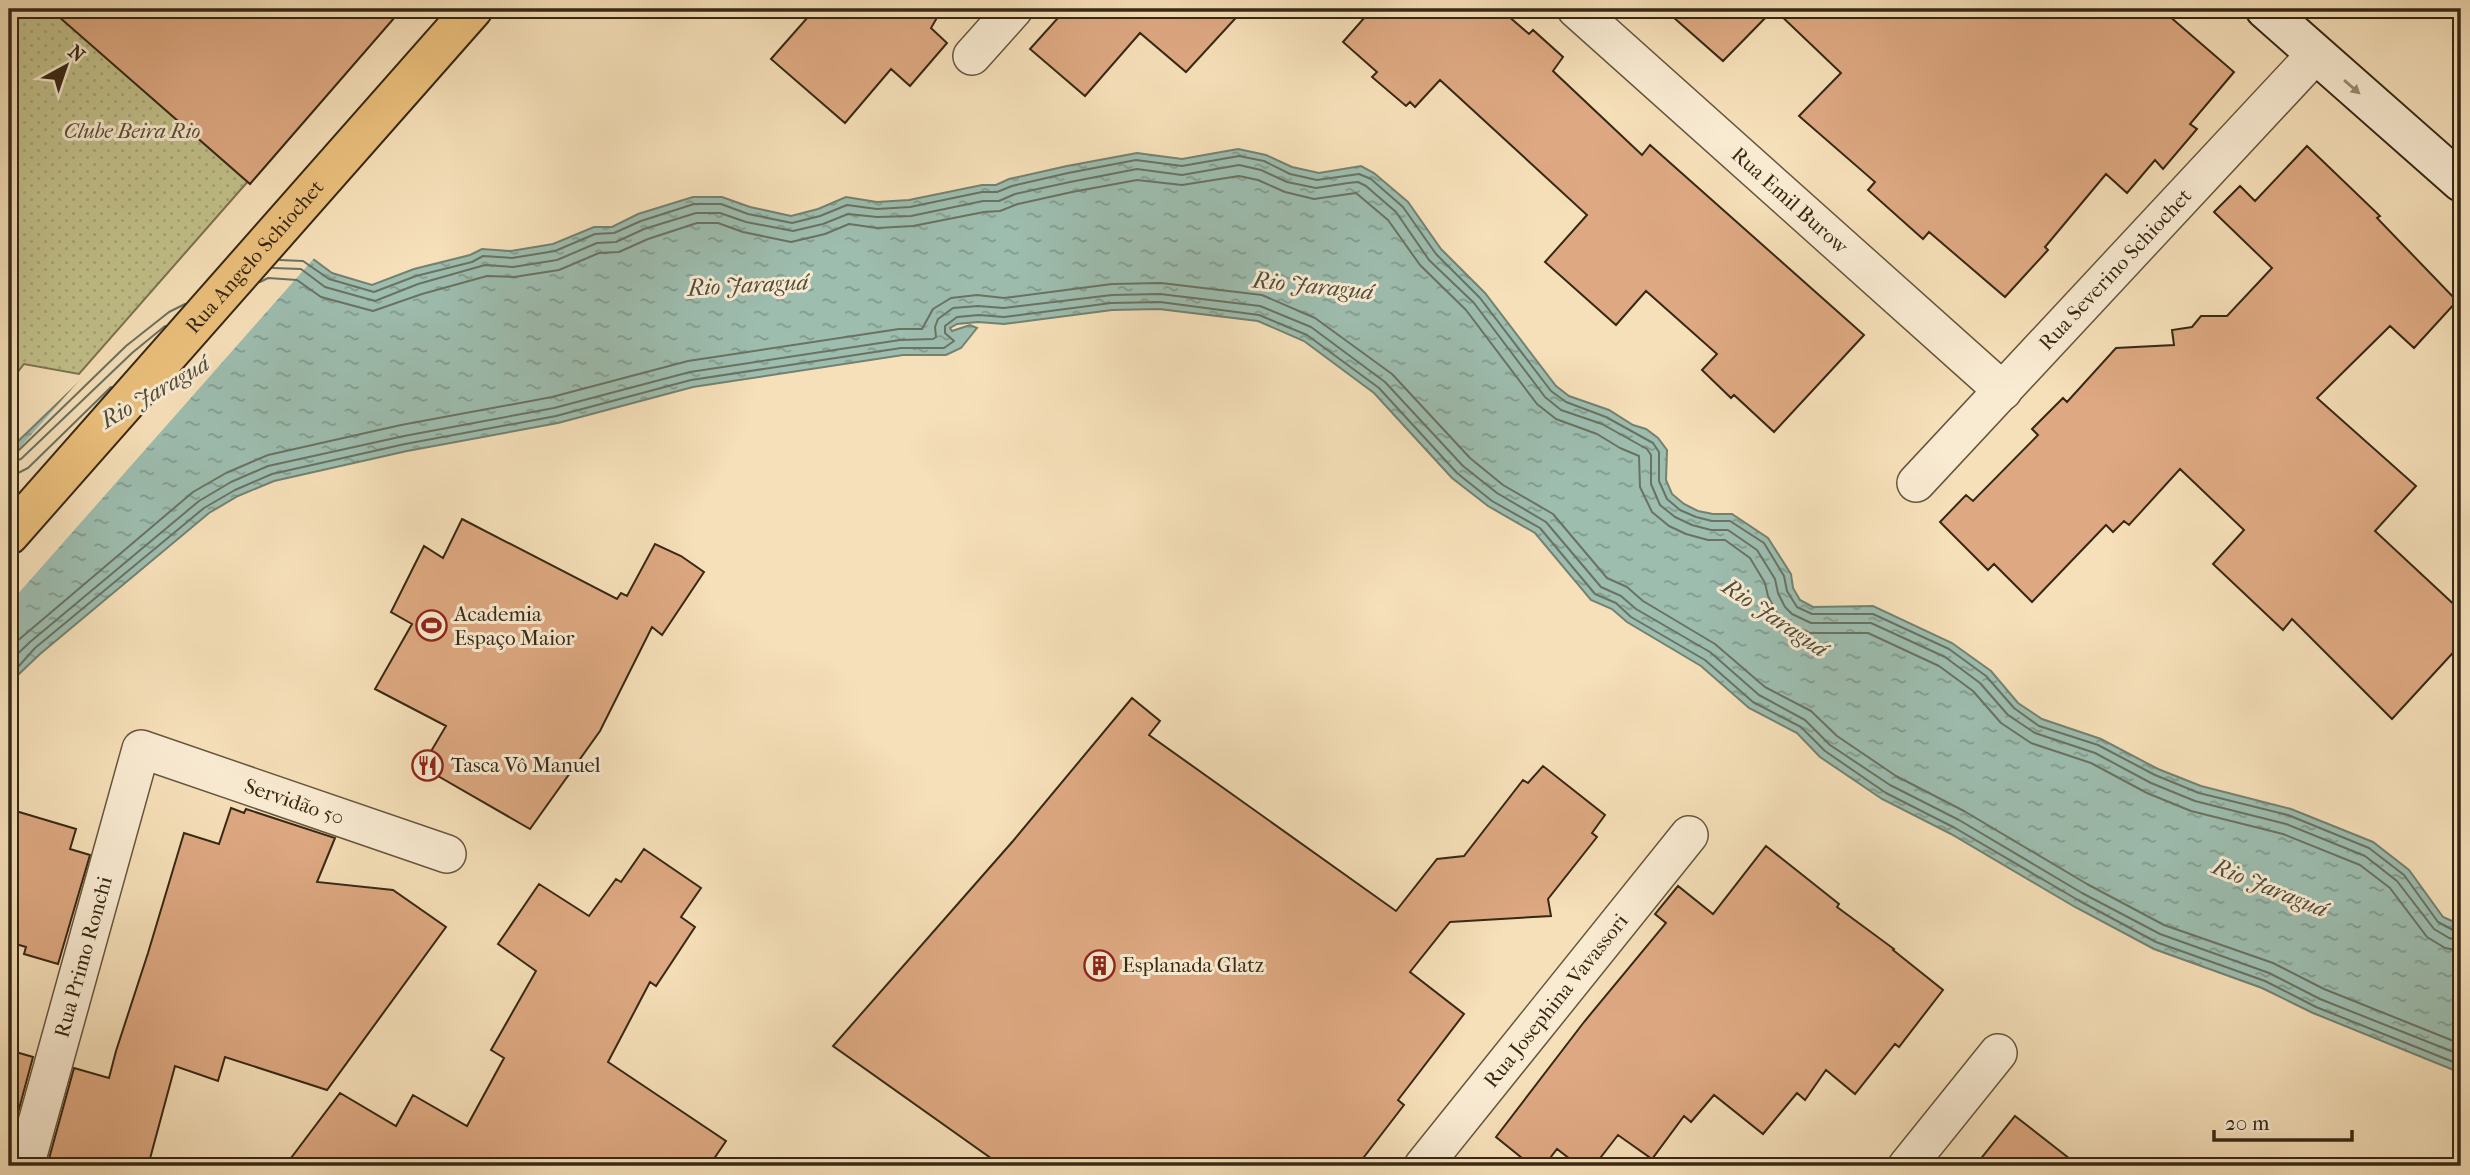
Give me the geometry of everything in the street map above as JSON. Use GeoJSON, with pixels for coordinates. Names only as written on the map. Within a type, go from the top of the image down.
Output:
{"type":"FeatureCollection","features":[{"type":"Feature","properties":{"kind":"main road","name":"Rua Angelo Schiochet"},"geometry":{"type":"LineString","coordinates":[[9,535],[473,9]]}},
{"type":"Feature","properties":{"kind":"street"},"geometry":{"type":"LineString","coordinates":[[972,56],[1014,9]]}},
{"type":"Feature","properties":{"kind":"street","name":"Rua Emil Burow"},"geometry":{"type":"LineString","coordinates":[[1576,9],[2003,391]]}},
{"type":"Feature","properties":{"kind":"street"},"geometry":{"type":"LineString","coordinates":[[2265,9],[2461,182]]}},
{"type":"Feature","properties":{"kind":"street","name":"Rua Severino Schiochet"},"geometry":{"type":"LineString","coordinates":[[1916,483],[2315,55]]}},
{"type":"Feature","properties":{"kind":"street","name":"Servidão 50"},"geometry":{"type":"LineString","coordinates":[[141,749],[447,853]]}},
{"type":"Feature","properties":{"kind":"street","name":"Rua Primo Ronchi"},"geometry":{"type":"LineString","coordinates":[[25,1166],[141,749]]}},
{"type":"Feature","properties":{"kind":"street","name":"Rua Josephina Vavassori"},"geometry":{"type":"LineString","coordinates":[[1423,1166],[1689,835]]}},
{"type":"Feature","properties":{"kind":"street"},"geometry":{"type":"LineString","coordinates":[[1907,1166],[1998,1053]]}},
{"type":"Feature","properties":{"kind":"green space","name":"Clube Beira Rio"},"geometry":{"type":"Polygon","coordinates":[[[9,9],[399,9],[79,374],[24,364],[9,383],[9,9]]]}},
{"type":"Feature","properties":{"kind":"water","name":"Rio Jaraguá"},"geometry":{"type":"Polygon","coordinates":[[[1238,149],[1266,155],[1292,167],[1319,173],[1361,166],[1374,173],[1408,202],[1441,249],[1485,293],[1556,386],[1569,396],[1609,410],[1658,438],[1667,450],[1666,480],[1672,494],[1698,511],[1732,514],[1768,538],[1791,574],[1793,588],[1800,600],[1813,607],[1873,606],[1952,643],[1991,671],[2018,703],[2042,719],[2101,739],[2158,769],[2201,786],[2291,809],[2373,842],[2409,870],[2443,917],[2461,925],[2461,1073],[2313,1013],[2262,988],[2154,949],[2075,907],[1951,834],[1882,799],[1820,757],[1797,733],[1749,708],[1701,666],[1627,622],[1612,609],[1591,600],[1535,533],[1488,506],[1452,478],[1374,393],[1304,341],[1258,321],[1159,309],[1112,310],[1004,324],[957,324],[950,328],[952,331],[970,325],[977,328],[961,348],[946,355],[903,355],[693,387],[558,423],[407,451],[274,481],[238,496],[209,513],[40,654],[19,674],[9,689],[9,450],[122,341],[305,253],[332,273],[372,285],[414,269],[470,255],[482,249],[511,251],[553,244],[594,227],[612,227],[638,214],[693,197],[722,197],[750,207],[791,216],[818,209],[846,197],[877,202],[909,200],[982,185],[996,185],[1009,179],[1137,153],[1182,159],[1238,149]]]}},
{"type":"Feature","properties":{"kind":"pier"},"geometry":{"type":"Polygon","coordinates":[[[261,248],[306,250],[316,256],[9,604],[9,460],[119,338],[164,303],[190,290],[214,272],[261,248]]]}},
{"type":"Feature","properties":{"kind":"building"},"geometry":{"type":"Polygon","coordinates":[[[50,9],[402,9],[250,184],[50,9]]]}},
{"type":"Feature","properties":{"kind":"building"},"geometry":{"type":"Polygon","coordinates":[[[815,9],[942,9],[931,28],[947,43],[910,86],[891,69],[845,123],[771,59],[815,9]]]}},
{"type":"Feature","properties":{"kind":"building"},"geometry":{"type":"Polygon","coordinates":[[[1066,9],[1244,9],[1186,72],[1140,33],[1085,96],[1030,49],[1066,9]]]}},
{"type":"Feature","properties":{"kind":"building"},"geometry":{"type":"Polygon","coordinates":[[[1372,9],[1500,9],[1529,34],[1533,30],[1563,57],[1553,71],[1642,155],[1650,145],[1864,335],[1774,432],[1734,395],[1731,398],[1702,370],[1717,354],[1646,291],[1616,325],[1545,262],[1587,215],[1440,80],[1415,107],[1410,102],[1406,106],[1372,77],[1377,72],[1343,42],[1372,9]]]}},
{"type":"Feature","properties":{"kind":"building"},"geometry":{"type":"Polygon","coordinates":[[[1664,9],[1774,9],[1723,61],[1664,9]]]}},
{"type":"Feature","properties":{"kind":"building"},"geometry":{"type":"Polygon","coordinates":[[[1774,9],[2161,9],[2234,72],[2190,124],[2197,129],[2163,169],[2155,160],[2127,193],[2106,174],[2045,247],[2048,250],[2005,297],[1929,232],[1923,239],[1868,190],[1875,182],[1799,116],[1841,73],[1774,9]]]}},
{"type":"Feature","properties":{"kind":"building"},"geometry":{"type":"Polygon","coordinates":[[[2307,146],[2380,216],[2377,218],[2457,301],[2414,348],[2390,326],[2317,398],[2416,486],[2375,531],[2461,611],[2461,644],[2392,719],[2292,619],[2283,630],[2213,564],[2244,530],[2180,469],[2129,525],[2124,521],[2113,532],[2106,525],[2032,602],[1994,564],[1988,570],[1940,522],[1966,495],[1973,501],[2038,435],[2032,429],[2063,398],[2067,402],[2116,348],[2174,345],[2172,330],[2192,327],[2201,316],[2227,316],[2272,268],[2214,212],[2240,186],[2255,201],[2307,146]]]}},
{"type":"Feature","properties":{"kind":"building"},"geometry":{"type":"Polygon","coordinates":[[[462,519],[617,599],[621,593],[627,596],[655,544],[681,556],[704,572],[662,635],[652,627],[600,731],[530,829],[424,768],[446,726],[375,689],[412,624],[391,612],[424,546],[443,558],[462,519]]]}},
{"type":"Feature","properties":{"kind":"building","name":"Esplanada Glatz"},"geometry":{"type":"Polygon","coordinates":[[[1132,698],[1160,721],[1149,735],[1396,911],[1437,859],[1464,856],[1523,780],[1528,783],[1543,766],[1605,815],[1592,833],[1597,837],[1548,899],[1551,916],[1450,922],[1410,972],[1464,1014],[1398,1100],[1404,1105],[1357,1166],[1002,1166],[833,1046],[1013,841],[1132,698]]]}},
{"type":"Feature","properties":{"kind":"building"},"geometry":{"type":"Polygon","coordinates":[[[231,808],[244,813],[246,809],[335,838],[317,882],[393,890],[446,927],[327,1090],[225,1057],[218,1081],[175,1066],[148,1166],[47,1166],[74,1068],[109,1078],[184,833],[219,844],[231,808]]]}},
{"type":"Feature","properties":{"kind":"building"},"geometry":{"type":"Polygon","coordinates":[[[9,809],[76,829],[70,849],[90,855],[58,964],[24,954],[26,947],[9,942],[9,809]]]}},
{"type":"Feature","properties":{"kind":"building"},"geometry":{"type":"Polygon","coordinates":[[[1766,846],[1839,904],[1837,907],[1943,990],[1899,1047],[1895,1044],[1855,1094],[1826,1070],[1805,1100],[1797,1093],[1763,1134],[1714,1095],[1691,1122],[1684,1116],[1652,1159],[1618,1135],[1594,1166],[1579,1166],[1557,1149],[1544,1166],[1532,1166],[1496,1137],[1584,1022],[1666,923],[1655,914],[1678,886],[1713,914],[1766,846]]]}},
{"type":"Feature","properties":{"kind":"building"},"geometry":{"type":"Polygon","coordinates":[[[644,849],[701,888],[681,917],[695,927],[656,986],[650,982],[608,1062],[726,1141],[709,1166],[285,1166],[340,1093],[396,1126],[413,1095],[467,1126],[504,1058],[491,1050],[536,971],[498,944],[539,884],[589,916],[616,879],[621,882],[644,849]]]}},
{"type":"Feature","properties":{"kind":"building"},"geometry":{"type":"Polygon","coordinates":[[[9,1050],[33,1057],[9,1146],[9,1050]]]}},
{"type":"Feature","properties":{"kind":"building"},"geometry":{"type":"Polygon","coordinates":[[[2015,1116],[2079,1166],[1975,1166],[2015,1116]]]}},
{"type":"Feature","properties":{"kind":"place","name":"Academia Espaço Maior"},"geometry":{"type":"Point","coordinates":[431,626]}},
{"type":"Feature","properties":{"kind":"place","name":"Tasca Vô Manuel"},"geometry":{"type":"Point","coordinates":[428,765]}},
{"type":"Feature","properties":{"kind":"place","name":"Esplanada Glatz"},"geometry":{"type":"Point","coordinates":[1099,965]}}]}
